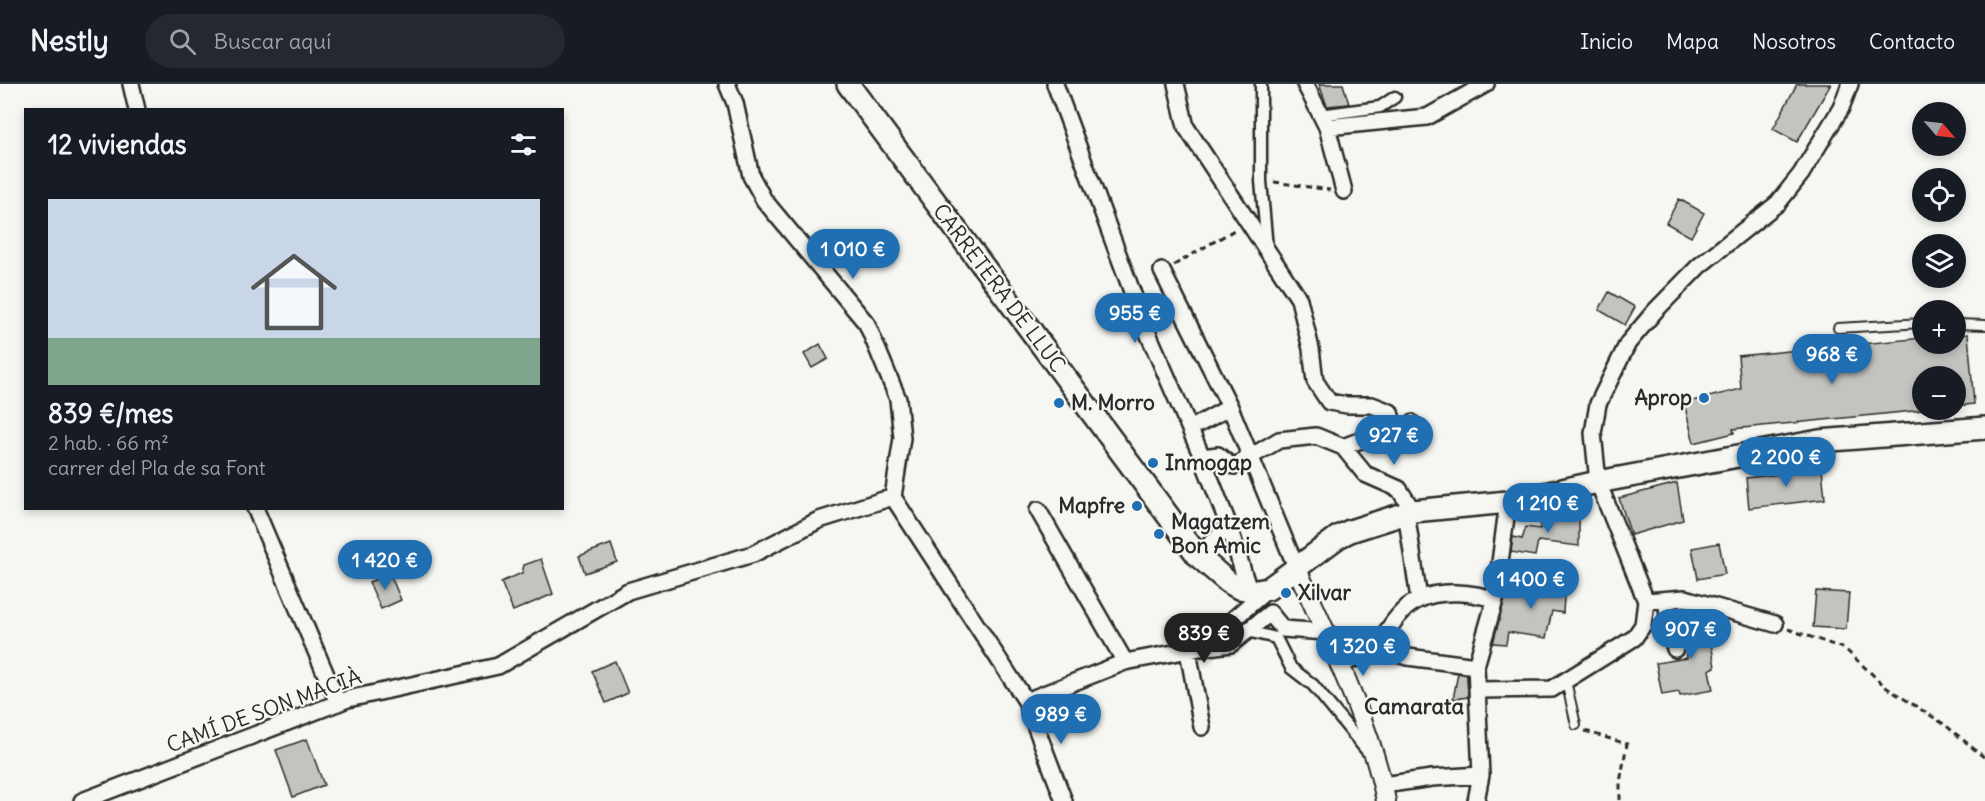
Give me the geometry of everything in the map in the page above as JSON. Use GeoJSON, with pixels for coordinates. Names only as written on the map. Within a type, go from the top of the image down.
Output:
{"type":"FeatureCollection","features":[{"type":"Feature","properties":{"kind":"main road","name":"CARRETERA DE LLUC"},"geometry":{"type":"LineString","coordinates":[[848,84],[1198,556],[1228,582],[1259,590]]}},
{"type":"Feature","properties":{"kind":"main road"},"geometry":{"type":"LineString","coordinates":[[1259,590],[1350,531],[1410,512],[1508,502],[1598,482],[1819,441],[1985,428]]}},
{"type":"Feature","properties":{"kind":"street"},"geometry":{"type":"LineString","coordinates":[[131,84],[137,108]]}},
{"type":"Feature","properties":{"kind":"street"},"geometry":{"type":"LineString","coordinates":[[727,84],[735,103],[751,176],[764,200],[867,324],[898,399],[902,438],[893,497],[1026,701],[1064,801]]}},
{"type":"Feature","properties":{"kind":"street"},"geometry":{"type":"LineString","coordinates":[[1055,84],[1144,324],[1202,457],[1229,526],[1259,590],[1194,650]]}},
{"type":"Feature","properties":{"kind":"street"},"geometry":{"type":"LineString","coordinates":[[1176,84],[1186,127],[1299,299],[1311,349],[1315,381],[1329,402],[1372,405],[1390,412],[1394,427],[1343,447]]}},
{"type":"Feature","properties":{"kind":"street"},"geometry":{"type":"LineString","coordinates":[[1261,84],[1261,181],[1267,252]]}},
{"type":"Feature","properties":{"kind":"street"},"geometry":{"type":"LineString","coordinates":[[1324,121],[1426,117],[1486,84]]}},
{"type":"Feature","properties":{"kind":"street"},"geometry":{"type":"LineString","coordinates":[[1478,690],[1552,689],[1634,638],[1643,625],[1646,601],[1598,482],[1593,433],[1598,404],[1628,343],[1655,311],[1699,266],[1779,203],[1801,174],[1835,117],[1850,84]]}},
{"type":"Feature","properties":{"kind":"street"},"geometry":{"type":"LineString","coordinates":[[1303,85],[1324,121],[1344,192]]}},
{"type":"Feature","properties":{"kind":"street"},"geometry":{"type":"LineString","coordinates":[[1324,121],[1380,107],[1395,97]]}},
{"type":"Feature","properties":{"kind":"street"},"geometry":{"type":"LineString","coordinates":[[1162,272],[1230,407],[1296,567],[1326,632],[1366,733],[1384,793],[1432,778],[1481,775]]}},
{"type":"Feature","properties":{"kind":"street"},"geometry":{"type":"LineString","coordinates":[[1198,424],[1230,407]]}},
{"type":"Feature","properties":{"kind":"street"},"geometry":{"type":"LineString","coordinates":[[1202,457],[1218,455],[1230,465],[1235,466],[1279,440],[1316,436],[1343,447],[1365,474],[1399,489],[1410,512],[1419,599]]}},
{"type":"Feature","properties":{"kind":"street","name":"CAMÍ DE SON MACIÀ"},"geometry":{"type":"LineString","coordinates":[[82,801],[338,703],[498,666],[628,591],[753,554],[819,520],[893,497]]}},
{"type":"Feature","properties":{"kind":"street"},"geometry":{"type":"LineString","coordinates":[[1476,801],[1481,775],[1476,666],[1496,600],[1508,502]]}},
{"type":"Feature","properties":{"kind":"street"},"geometry":{"type":"LineString","coordinates":[[256,510],[338,703]]}},
{"type":"Feature","properties":{"kind":"street"},"geometry":{"type":"LineString","coordinates":[[1038,510],[1125,662]]}},
{"type":"Feature","properties":{"kind":"street"},"geometry":{"type":"LineString","coordinates":[[1198,556],[1229,526]]}},
{"type":"Feature","properties":{"kind":"street"},"geometry":{"type":"LineString","coordinates":[[1339,666],[1376,648],[1401,613],[1419,599],[1448,593],[1477,593],[1496,600]]}},
{"type":"Feature","properties":{"kind":"street"},"geometry":{"type":"LineString","coordinates":[[1646,601],[1685,598],[1775,624]]}},
{"type":"Feature","properties":{"kind":"street"},"geometry":{"type":"LineString","coordinates":[[1667,600],[1668,622],[1676,649]]}},
{"type":"Feature","properties":{"kind":"street"},"geometry":{"type":"LineString","coordinates":[[1026,701],[1125,662],[1231,644],[1270,613],[1283,630],[1326,632]]}},
{"type":"Feature","properties":{"kind":"street"},"geometry":{"type":"LineString","coordinates":[[1247,631],[1276,638],[1291,668],[1313,685],[1375,762]]}},
{"type":"Feature","properties":{"kind":"street"},"geometry":{"type":"LineString","coordinates":[[1376,648],[1408,657],[1476,666]]}},
{"type":"Feature","properties":{"kind":"street"},"geometry":{"type":"LineString","coordinates":[[1194,650],[1202,727]]}},
{"type":"Feature","properties":{"kind":"lane"},"geometry":{"type":"LineString","coordinates":[[1838,328],[1912,324]]}},
{"type":"Feature","properties":{"kind":"lane"},"geometry":{"type":"LineString","coordinates":[[1966,324],[1985,325]]}},
{"type":"Feature","properties":{"kind":"lane"},"geometry":{"type":"LineString","coordinates":[[1394,427],[1413,419],[1426,435]]}},
{"type":"Feature","properties":{"kind":"lane"},"geometry":{"type":"LineString","coordinates":[[1566,681],[1576,725]]}},
{"type":"Feature","properties":{"kind":"path"},"geometry":{"type":"LineString","coordinates":[[1261,181],[1344,192]]}},
{"type":"Feature","properties":{"kind":"path"},"geometry":{"type":"LineString","coordinates":[[1162,272],[1248,223]]}},
{"type":"Feature","properties":{"kind":"path"},"geometry":{"type":"LineString","coordinates":[[1775,624],[1824,643],[1845,648],[1887,688],[1944,724],[1985,758]]}},
{"type":"Feature","properties":{"kind":"path"},"geometry":{"type":"LineString","coordinates":[[1576,725],[1583,730],[1627,744],[1620,782],[1620,801]]}},
{"type":"Feature","properties":{"kind":"building"},"geometry":{"type":"Polygon","coordinates":[[[1319,84],[1343,84],[1349,104],[1327,106],[1319,84]]]}},
{"type":"Feature","properties":{"kind":"building"},"geometry":{"type":"Polygon","coordinates":[[[1797,84],[1831,84],[1797,142],[1773,129],[1797,84]]]}},
{"type":"Feature","properties":{"kind":"building"},"geometry":{"type":"Polygon","coordinates":[[[1679,199],[1704,213],[1691,237],[1666,223],[1679,199]]]}},
{"type":"Feature","properties":{"kind":"building"},"geometry":{"type":"Polygon","coordinates":[[[1609,292],[1635,307],[1625,325],[1599,310],[1609,292]]]}},
{"type":"Feature","properties":{"kind":"building"},"geometry":{"type":"Polygon","coordinates":[[[1966,334],[1968,334],[1974,404],[1966,405],[1966,366],[1912,366],[1912,411],[1733,429],[1734,433],[1694,443],[1684,403],[1741,389],[1738,356],[1912,339],[1912,354],[1966,354],[1966,334]]]}},
{"type":"Feature","properties":{"kind":"building"},"geometry":{"type":"Polygon","coordinates":[[[820,344],[828,359],[812,368],[804,354],[820,344]]]}},
{"type":"Feature","properties":{"kind":"building"},"geometry":{"type":"Polygon","coordinates":[[[1822,469],[1825,499],[1749,508],[1746,478],[1822,469]]]}},
{"type":"Feature","properties":{"kind":"building"},"geometry":{"type":"Polygon","coordinates":[[[1677,483],[1683,520],[1631,535],[1619,498],[1677,483]]]}},
{"type":"Feature","properties":{"kind":"building"},"geometry":{"type":"Polygon","coordinates":[[[1542,513],[1579,519],[1579,546],[1538,541],[1535,556],[1511,552],[1513,537],[1522,539],[1526,527],[1540,529],[1542,513]]]}},
{"type":"Feature","properties":{"kind":"building"},"geometry":{"type":"Polygon","coordinates":[[[1719,543],[1725,574],[1698,579],[1692,548],[1719,543]]]}},
{"type":"Feature","properties":{"kind":"building"},"geometry":{"type":"Polygon","coordinates":[[[611,544],[617,562],[585,573],[579,556],[611,544]]]}},
{"type":"Feature","properties":{"kind":"building"},"geometry":{"type":"Polygon","coordinates":[[[541,559],[553,594],[513,611],[501,582],[522,573],[524,565],[541,559]]]}},
{"type":"Feature","properties":{"kind":"building"},"geometry":{"type":"Polygon","coordinates":[[[390,574],[401,600],[381,609],[369,582],[390,574]]]}},
{"type":"Feature","properties":{"kind":"building"},"geometry":{"type":"Polygon","coordinates":[[[1537,574],[1565,580],[1563,613],[1552,611],[1546,638],[1508,632],[1506,644],[1493,643],[1506,594],[1532,595],[1537,574]]]}},
{"type":"Feature","properties":{"kind":"building"},"geometry":{"type":"Polygon","coordinates":[[[1816,591],[1849,593],[1846,629],[1813,627],[1816,591]]]}},
{"type":"Feature","properties":{"kind":"building"},"geometry":{"type":"Polygon","coordinates":[[[1703,613],[1715,617],[1709,630],[1715,667],[1709,670],[1713,690],[1680,696],[1679,692],[1662,695],[1656,663],[1687,658],[1682,618],[1703,613]]]}},
{"type":"Feature","properties":{"kind":"building"},"geometry":{"type":"Polygon","coordinates":[[[615,661],[628,693],[606,703],[592,671],[615,661]]]}},
{"type":"Feature","properties":{"kind":"building"},"geometry":{"type":"Polygon","coordinates":[[[1458,673],[1467,675],[1468,697],[1453,699],[1458,673]]]}},
{"type":"Feature","properties":{"kind":"building"},"geometry":{"type":"Polygon","coordinates":[[[307,739],[324,785],[293,797],[276,750],[307,739]]]}},
{"type":"Feature","properties":{"kind":"place","name":"Aprop"},"geometry":{"type":"Point","coordinates":[1704,398]}},
{"type":"Feature","properties":{"kind":"place","name":"M. Morro"},"geometry":{"type":"Point","coordinates":[1059,403]}},
{"type":"Feature","properties":{"kind":"place","name":"Inmogap"},"geometry":{"type":"Point","coordinates":[1153,463]}},
{"type":"Feature","properties":{"kind":"place","name":"Mapfre"},"geometry":{"type":"Point","coordinates":[1137,506]}},
{"type":"Feature","properties":{"kind":"place","name":"Magatzem Bon Amic"},"geometry":{"type":"Point","coordinates":[1159,534]}},
{"type":"Feature","properties":{"kind":"place","name":"Xilvar"},"geometry":{"type":"Point","coordinates":[1286,593]}},
{"type":"Feature","properties":{"kind":"district","name":"Camarata"},"geometry":{"type":"Point","coordinates":[1414,706]}}]}
